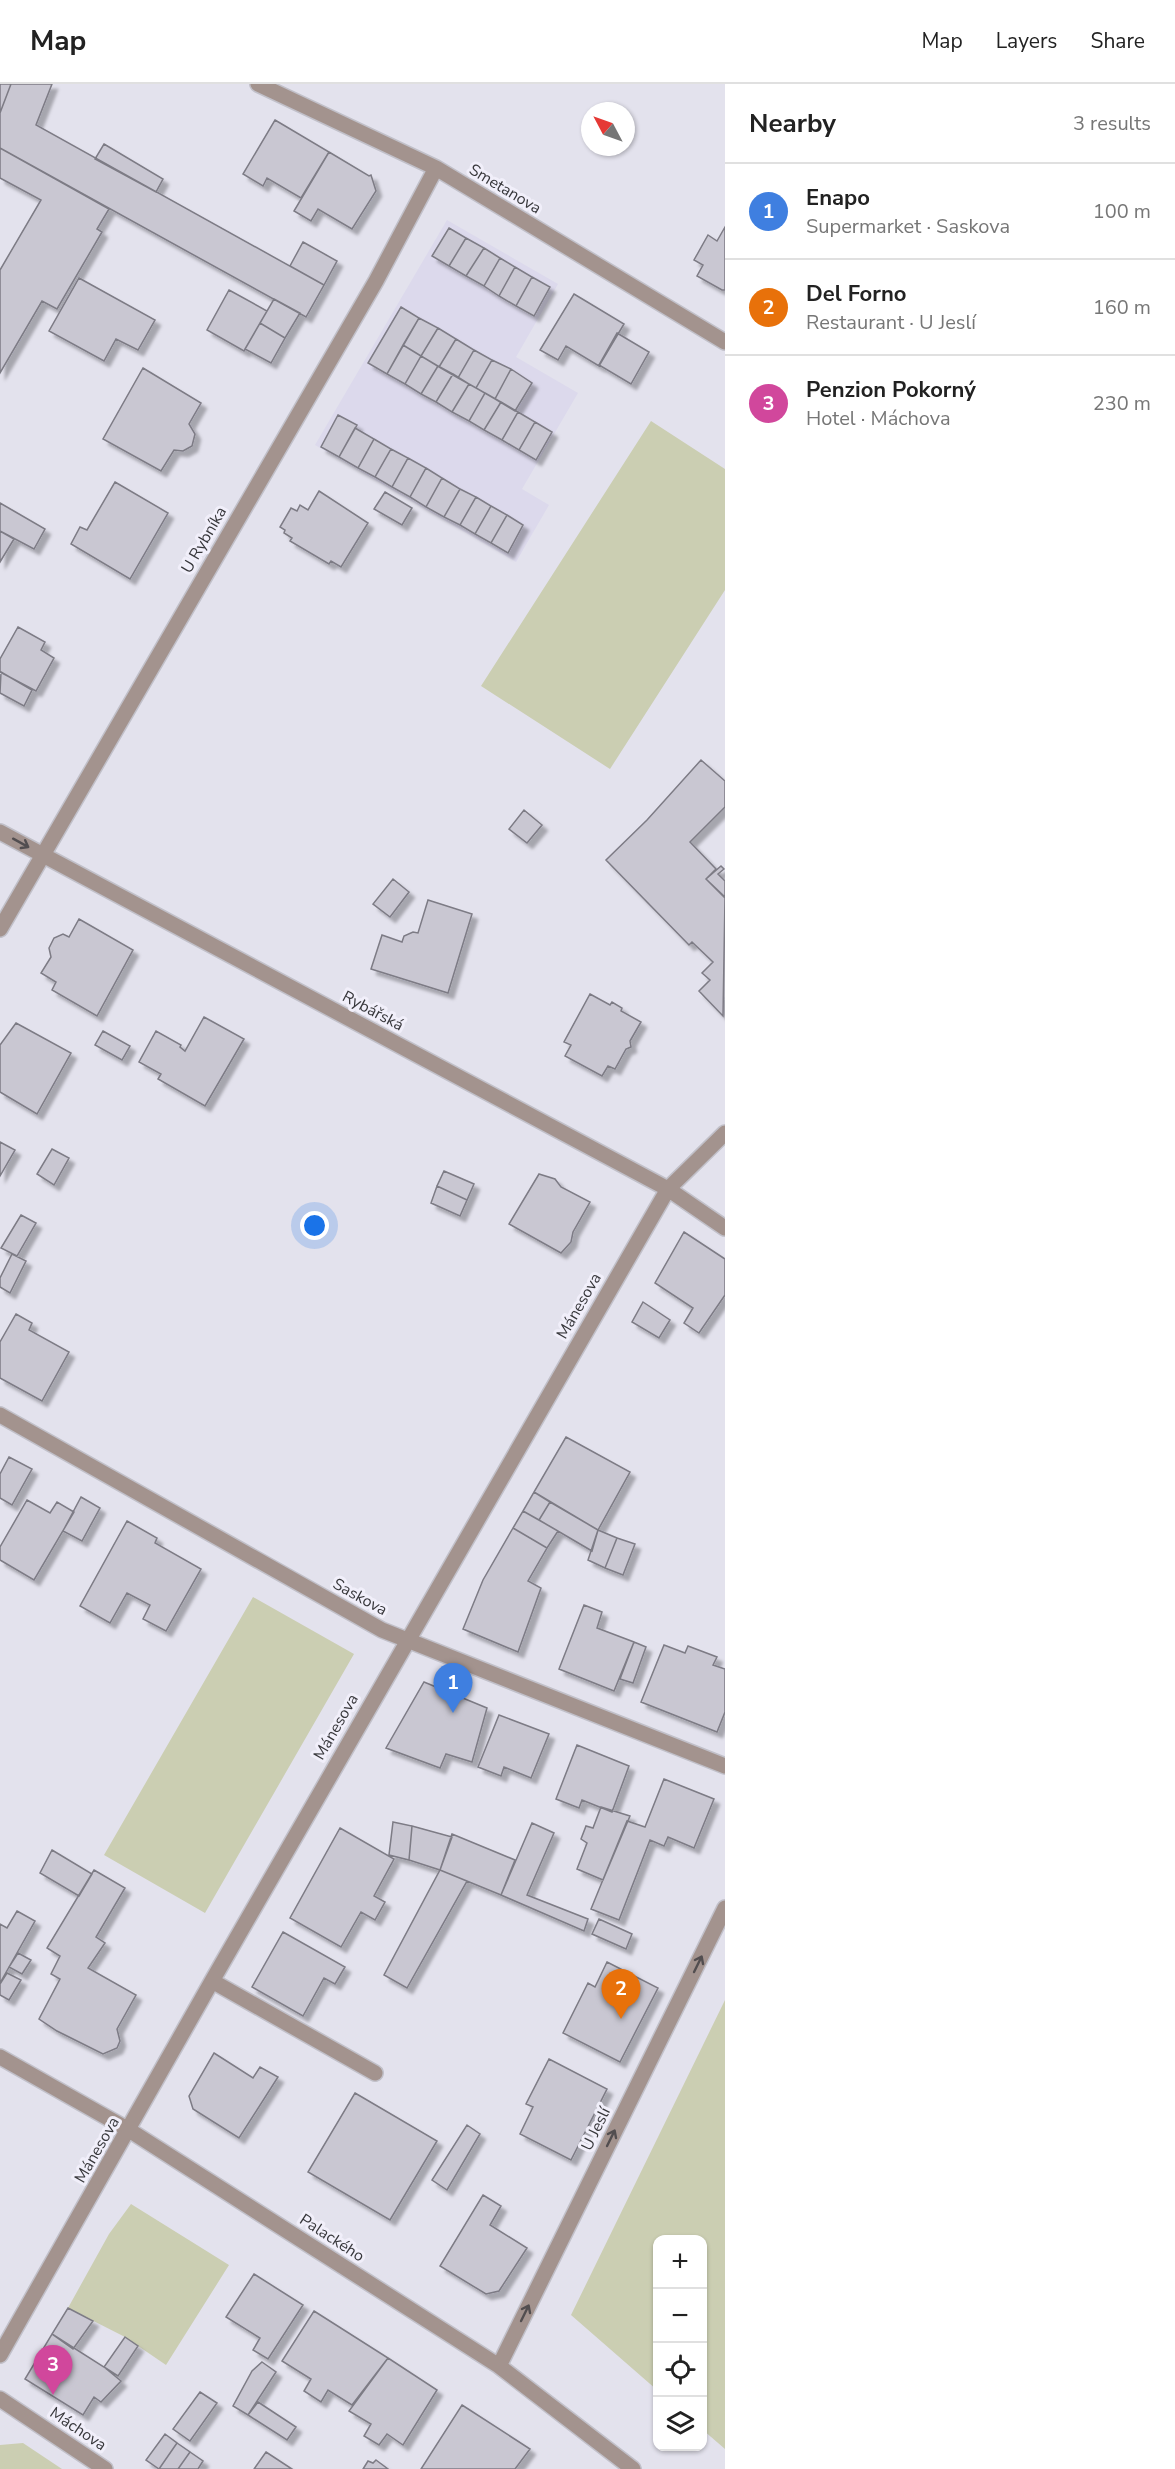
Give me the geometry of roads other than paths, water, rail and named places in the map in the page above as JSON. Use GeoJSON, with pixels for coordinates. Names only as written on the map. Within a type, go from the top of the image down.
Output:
{"type":"FeatureCollection","features":[{"type":"Feature","properties":{"kind":"street","name":"Smetanova"},"geometry":{"type":"LineString","coordinates":[[258,84],[436,168],[725,342]]}},
{"type":"Feature","properties":{"kind":"street","name":"U Rybníka"},"geometry":{"type":"LineString","coordinates":[[0,929],[376,281],[436,168]]}},
{"type":"Feature","properties":{"kind":"street","name":"Rybářská"},"geometry":{"type":"LineString","coordinates":[[0,832],[668,1189],[725,1228]]}},
{"type":"Feature","properties":{"kind":"street","name":"Mánesova"},"geometry":{"type":"LineString","coordinates":[[0,2355],[407,1640],[668,1189],[725,1133]]}},
{"type":"Feature","properties":{"kind":"street","name":"Saskova"},"geometry":{"type":"LineString","coordinates":[[0,1415],[382,1630],[725,1766]]}},
{"type":"Feature","properties":{"kind":"street","name":"U Jeslí"},"geometry":{"type":"LineString","coordinates":[[499,2366],[725,1908]]}},
{"type":"Feature","properties":{"kind":"street"},"geometry":{"type":"LineString","coordinates":[[212,1981],[375,2073]]}},
{"type":"Feature","properties":{"kind":"street","name":"Palackého"},"geometry":{"type":"LineString","coordinates":[[0,2057],[129,2130],[499,2366],[633,2469]]}},
{"type":"Feature","properties":{"kind":"street","name":"Máchova"},"geometry":{"type":"LineString","coordinates":[[0,2399],[105,2469]]}},
{"type":"Feature","properties":{"kind":"place","name":"Enapo"},"geometry":{"type":"Point","coordinates":[453,1713]}},
{"type":"Feature","properties":{"kind":"place","name":"Del Forno"},"geometry":{"type":"Point","coordinates":[621,2019]}},
{"type":"Feature","properties":{"kind":"place","name":"Penzion Pokorný"},"geometry":{"type":"Point","coordinates":[53,2395]}}]}
